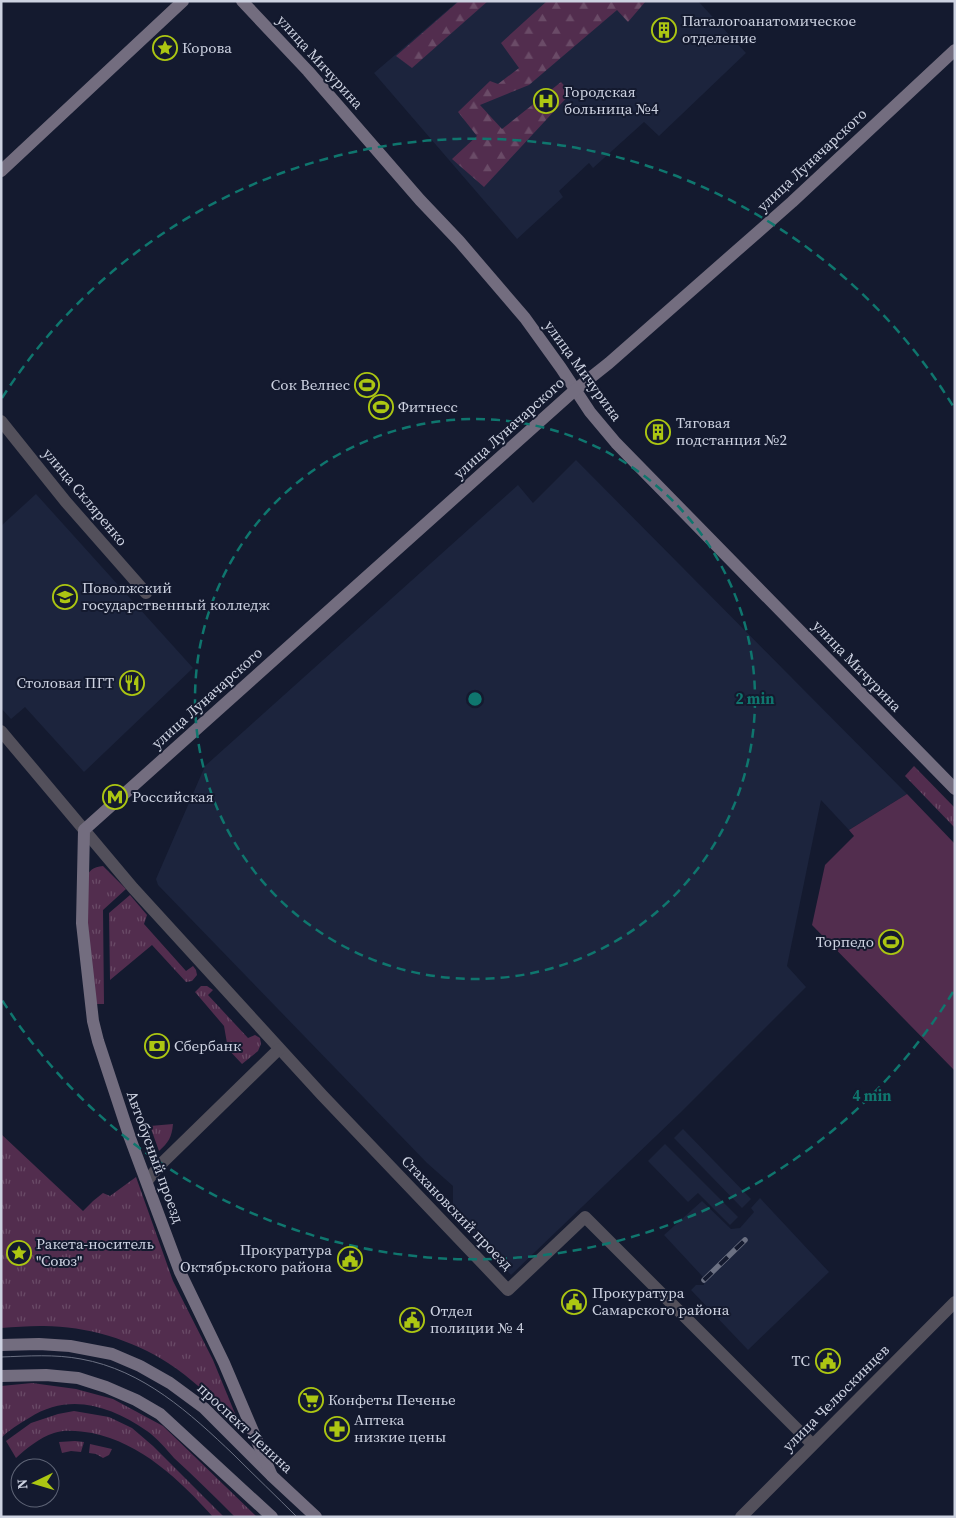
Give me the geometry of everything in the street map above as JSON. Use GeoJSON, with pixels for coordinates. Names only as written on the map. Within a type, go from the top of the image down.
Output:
{"type":"FeatureCollection","features":[{"type":"Feature","properties":{"kind":"main road"},"geometry":{"type":"LineString","coordinates":[[1,170],[183,1]]}},
{"type":"Feature","properties":{"kind":"main road","name":"улица Мичурина"},"geometry":{"type":"LineString","coordinates":[[242,1],[308,71],[501,290],[524,318],[590,412],[616,443],[955,789]]}},
{"type":"Feature","properties":{"kind":"main road","name":"улица Луначарского"},"geometry":{"type":"LineString","coordinates":[[84,830],[576,390],[785,208],[955,50]]}},
{"type":"Feature","properties":{"kind":"main road","name":"Автобусный проезд"},"geometry":{"type":"LineString","coordinates":[[84,830],[82,923],[93,1021],[98,1041],[127,1129],[180,1272],[224,1363],[272,1476]]}},
{"type":"Feature","properties":{"kind":"main road","name":"проспект Ленина"},"geometry":{"type":"LineString","coordinates":[[1,1345],[39,1344],[70,1346],[112,1354],[140,1366],[170,1383],[204,1408],[316,1517]]}},
{"type":"Feature","properties":{"kind":"main road"},"geometry":{"type":"LineString","coordinates":[[1,1376],[46,1375],[78,1378],[106,1387],[136,1400],[160,1414],[272,1517]]}},
{"type":"Feature","properties":{"kind":"street","name":"улица Скляренко"},"geometry":{"type":"LineString","coordinates":[[1,421],[66,502],[146,593]]}},
{"type":"Feature","properties":{"kind":"street"},"geometry":{"type":"LineString","coordinates":[[4,740],[84,830]]}},
{"type":"Feature","properties":{"kind":"street","name":"Стахановский проезд"},"geometry":{"type":"LineString","coordinates":[[84,830],[133,888],[279,1049],[508,1290],[585,1217],[812,1444]]}},
{"type":"Feature","properties":{"kind":"street"},"geometry":{"type":"LineString","coordinates":[[147,1181],[160,1165],[279,1049]]}},
{"type":"Feature","properties":{"kind":"street","name":"улица Челюскинцев"},"geometry":{"type":"LineString","coordinates":[[741,1517],[955,1302]]}},
{"type":"Feature","properties":{"kind":"shaded area","name":"Городская больница №4"},"geometry":{"type":"Polygon","coordinates":[[[458,1],[698,1],[746,53],[659,136],[644,122],[593,168],[589,163],[559,191],[563,197],[517,239],[374,73],[458,1]]]}},
{"type":"Feature","properties":{"kind":"shaded area"},"geometry":{"type":"Polygon","coordinates":[[[576,460],[907,794],[849,830],[821,800],[787,966],[806,987],[680,1113],[511,1275],[453,1212],[453,1186],[427,1163],[158,885],[156,879],[205,766],[518,485],[533,503],[576,460]]]}},
{"type":"Feature","properties":{"kind":"shaded area","name":"Поволжский государственный колледж"},"geometry":{"type":"Polygon","coordinates":[[[36,494],[193,668],[84,772],[25,707],[11,719],[1,708],[1,526],[36,494]]]}},
{"type":"Feature","properties":{"kind":"shaded area"},"geometry":{"type":"Polygon","coordinates":[[[683,1129],[751,1199],[742,1208],[674,1138],[683,1129]]]}},
{"type":"Feature","properties":{"kind":"shaded area"},"geometry":{"type":"Polygon","coordinates":[[[665,1144],[738,1217],[730,1225],[698,1193],[688,1202],[648,1161],[665,1144]]]}},
{"type":"Feature","properties":{"kind":"shaded area"},"geometry":{"type":"Polygon","coordinates":[[[760,1198],[829,1272],[748,1350],[691,1290],[696,1285],[704,1285],[703,1277],[664,1235],[702,1201],[731,1229],[740,1228],[754,1212],[751,1208],[760,1198]]]}},
{"type":"Feature","properties":{"kind":"green space"},"geometry":{"type":"Polygon","coordinates":[[[459,1],[488,1],[412,68],[396,56],[459,1]]]}},
{"type":"Feature","properties":{"kind":"green space"},"geometry":{"type":"Polygon","coordinates":[[[547,1],[646,1],[628,22],[617,10],[529,85],[480,105],[502,129],[561,82],[571,93],[484,187],[452,159],[477,136],[458,112],[490,81],[498,84],[519,68],[501,43],[547,1]]]}},
{"type":"Feature","properties":{"kind":"green space"},"geometry":{"type":"Polygon","coordinates":[[[914,766],[955,808],[955,828],[905,776],[914,766]]]}},
{"type":"Feature","properties":{"kind":"green space","name":"Торпедо"},"geometry":{"type":"Polygon","coordinates":[[[907,794],[955,844],[955,1071],[812,925],[825,865],[854,836],[849,830],[907,794]]]}},
{"type":"Feature","properties":{"kind":"green space"},"geometry":{"type":"Polygon","coordinates":[[[103,866],[126,889],[103,910],[104,1004],[97,1004],[91,1000],[86,879],[92,870],[103,866]]]}},
{"type":"Feature","properties":{"kind":"green space"},"geometry":{"type":"Polygon","coordinates":[[[130,895],[147,915],[144,924],[186,971],[193,966],[196,970],[197,975],[192,981],[186,982],[152,945],[110,980],[109,913],[130,895]]]}},
{"type":"Feature","properties":{"kind":"green space"},"geometry":{"type":"Polygon","coordinates":[[[201,986],[207,986],[213,990],[208,995],[248,1038],[255,1035],[260,1038],[261,1044],[258,1051],[242,1064],[228,1049],[224,1026],[195,992],[201,986]]]}},
{"type":"Feature","properties":{"kind":"green space"},"geometry":{"type":"Polygon","coordinates":[[[173,1124],[169,1139],[159,1151],[150,1126],[173,1124]]]}},
{"type":"Feature","properties":{"kind":"green space"},"geometry":{"type":"Polygon","coordinates":[[[1,1134],[83,1211],[103,1193],[110,1196],[136,1177],[173,1281],[213,1360],[236,1416],[232,1417],[177,1369],[154,1354],[123,1340],[89,1331],[56,1326],[1,1328],[1,1134]]]}},
{"type":"Feature","properties":{"kind":"green space"},"geometry":{"type":"Polygon","coordinates":[[[32,1383],[76,1389],[113,1399],[163,1426],[257,1517],[235,1517],[151,1434],[133,1422],[104,1409],[90,1405],[75,1404],[44,1410],[1,1438],[1,1386],[32,1383]]]}},
{"type":"Feature","properties":{"kind":"green space"},"geometry":{"type":"Polygon","coordinates":[[[74,1411],[109,1417],[132,1428],[153,1446],[224,1517],[213,1517],[187,1490],[158,1465],[127,1445],[110,1438],[92,1433],[58,1432],[38,1440],[16,1458],[6,1441],[31,1423],[74,1411]]]}},
{"type":"Feature","properties":{"kind":"green space"},"geometry":{"type":"Polygon","coordinates":[[[59,1442],[84,1442],[81,1452],[71,1451],[62,1453],[59,1442]]]}},
{"type":"Feature","properties":{"kind":"green space"},"geometry":{"type":"Polygon","coordinates":[[[90,1444],[112,1449],[109,1455],[103,1458],[89,1453],[90,1444]]]}},
{"type":"Feature","properties":{"kind":"tram line"},"geometry":{"type":"LineString","coordinates":[[1,1357],[71,1357],[104,1365],[145,1383],[183,1409],[234,1455],[297,1517]]}},
{"type":"Feature","properties":{"kind":"railway"},"geometry":{"type":"LineString","coordinates":[[704,1280],[745,1240]]}},
{"type":"Feature","properties":{"kind":"place","name":"Паталогоанатомическое отделение"},"geometry":{"type":"Point","coordinates":[664,30]}},
{"type":"Feature","properties":{"kind":"place","name":"Корова"},"geometry":{"type":"Point","coordinates":[165,48]}},
{"type":"Feature","properties":{"kind":"place","name":"Городская больница №4"},"geometry":{"type":"Point","coordinates":[546,101]}},
{"type":"Feature","properties":{"kind":"place","name":"Сок Велнес"},"geometry":{"type":"Point","coordinates":[367,385]}},
{"type":"Feature","properties":{"kind":"place","name":"Фитнесс"},"geometry":{"type":"Point","coordinates":[381,407]}},
{"type":"Feature","properties":{"kind":"place","name":"Тяговая подстанция №2"},"geometry":{"type":"Point","coordinates":[658,432]}},
{"type":"Feature","properties":{"kind":"place","name":"Поволжский государственный колледж"},"geometry":{"type":"Point","coordinates":[65,597]}},
{"type":"Feature","properties":{"kind":"place","name":"Столовая ПГТ"},"geometry":{"type":"Point","coordinates":[132,683]}},
{"type":"Feature","properties":{"kind":"place","name":"Российская"},"geometry":{"type":"Point","coordinates":[115,797]}},
{"type":"Feature","properties":{"kind":"place","name":"Торпедо"},"geometry":{"type":"Point","coordinates":[891,942]}},
{"type":"Feature","properties":{"kind":"place","name":"Сбербанк"},"geometry":{"type":"Point","coordinates":[157,1046]}},
{"type":"Feature","properties":{"kind":"place","name":"Ракета-носитель \"Союз\""},"geometry":{"type":"Point","coordinates":[19,1253]}},
{"type":"Feature","properties":{"kind":"place","name":"Прокуратура Октябрьского района"},"geometry":{"type":"Point","coordinates":[350,1259]}},
{"type":"Feature","properties":{"kind":"place","name":"Прокуратура Самарского района"},"geometry":{"type":"Point","coordinates":[574,1302]}},
{"type":"Feature","properties":{"kind":"place","name":"Отдел полиции № 4"},"geometry":{"type":"Point","coordinates":[412,1320]}},
{"type":"Feature","properties":{"kind":"place","name":"ТС"},"geometry":{"type":"Point","coordinates":[828,1361]}},
{"type":"Feature","properties":{"kind":"place","name":"Конфеты Печенье"},"geometry":{"type":"Point","coordinates":[311,1400]}},
{"type":"Feature","properties":{"kind":"place","name":"Аптека низкие цены"},"geometry":{"type":"Point","coordinates":[337,1429]}}]}
